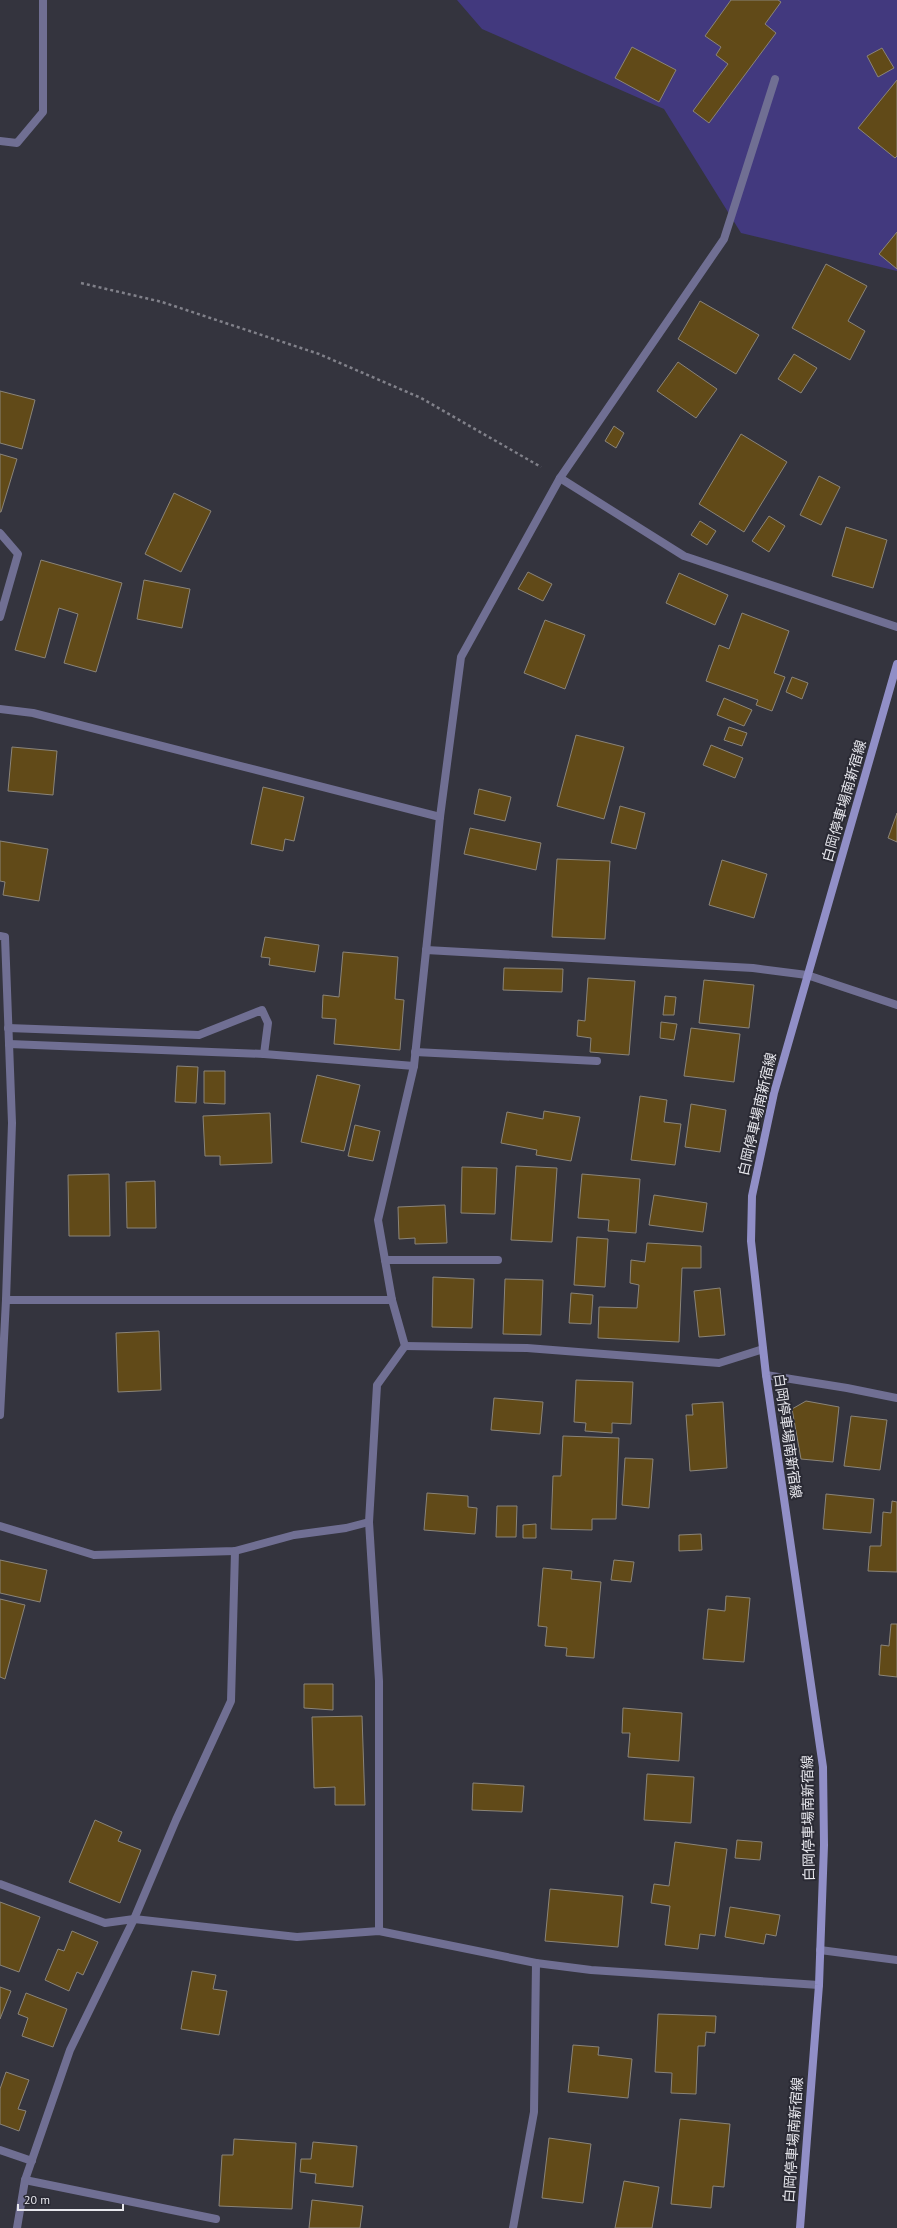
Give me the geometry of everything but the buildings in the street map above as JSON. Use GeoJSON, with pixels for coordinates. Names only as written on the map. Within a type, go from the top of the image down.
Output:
{"type":"FeatureCollection","features":[{"type":"Feature","properties":{"kind":"main road","name":"白岡停車場南新宿線"},"geometry":{"type":"LineString","coordinates":[[800,2228],[819,1985],[824,1845],[823,1767],[766,1375],[752,1241],[752,1196],[774,1093],[897,664]]}},
{"type":"Feature","properties":{"kind":"street"},"geometry":{"type":"LineString","coordinates":[[0,141],[17,143],[42,112],[43,0]]}},
{"type":"Feature","properties":{"kind":"street"},"geometry":{"type":"LineString","coordinates":[[405,1346],[392,1300],[378,1220],[414,1066],[440,817],[461,657],[560,478],[724,239],[775,79]]}},
{"type":"Feature","properties":{"kind":"street"},"geometry":{"type":"LineString","coordinates":[[560,478],[684,556],[897,627]]}},
{"type":"Feature","properties":{"kind":"street"},"geometry":{"type":"LineString","coordinates":[[0,533],[18,554],[0,617]]}},
{"type":"Feature","properties":{"kind":"street"},"geometry":{"type":"LineString","coordinates":[[0,709],[33,713],[440,817]]}},
{"type":"Feature","properties":{"kind":"street"},"geometry":{"type":"LineString","coordinates":[[0,936],[5,937],[12,1123],[6,1300],[0,1415]]}},
{"type":"Feature","properties":{"kind":"street"},"geometry":{"type":"LineString","coordinates":[[426,950],[753,968],[807,975],[897,1005]]}},
{"type":"Feature","properties":{"kind":"street"},"geometry":{"type":"LineString","coordinates":[[8,1028],[199,1034],[262,1010],[268,1023],[264,1054]]}},
{"type":"Feature","properties":{"kind":"street"},"geometry":{"type":"LineString","coordinates":[[9,1044],[264,1054],[414,1066]]}},
{"type":"Feature","properties":{"kind":"street"},"geometry":{"type":"LineString","coordinates":[[416,1052],[597,1061]]}},
{"type":"Feature","properties":{"kind":"street"},"geometry":{"type":"LineString","coordinates":[[385,1260],[498,1260]]}},
{"type":"Feature","properties":{"kind":"street"},"geometry":{"type":"LineString","coordinates":[[6,1300],[392,1300]]}},
{"type":"Feature","properties":{"kind":"street"},"geometry":{"type":"LineString","coordinates":[[405,1346],[526,1348],[719,1363],[763,1349]]}},
{"type":"Feature","properties":{"kind":"street"},"geometry":{"type":"LineString","coordinates":[[379,1931],[378,1681],[369,1522],[377,1385],[405,1346]]}},
{"type":"Feature","properties":{"kind":"street"},"geometry":{"type":"LineString","coordinates":[[766,1375],[847,1388],[897,1398]]}},
{"type":"Feature","properties":{"kind":"street"},"geometry":{"type":"LineString","coordinates":[[0,1526],[94,1555],[235,1551],[294,1534],[346,1528],[369,1522]]}},
{"type":"Feature","properties":{"kind":"street"},"geometry":{"type":"LineString","coordinates":[[17,2228],[24,2180],[70,2050],[134,1919],[176,1820],[231,1701],[235,1551]]}},
{"type":"Feature","properties":{"kind":"street"},"geometry":{"type":"LineString","coordinates":[[0,1884],[105,1923],[134,1919],[297,1937],[379,1931],[536,1963],[591,1970],[819,1985]]}},
{"type":"Feature","properties":{"kind":"street"},"geometry":{"type":"LineString","coordinates":[[820,1950],[897,1960]]}},
{"type":"Feature","properties":{"kind":"street"},"geometry":{"type":"LineString","coordinates":[[512,2228],[534,2112],[536,1963]]}},
{"type":"Feature","properties":{"kind":"street"},"geometry":{"type":"LineString","coordinates":[[0,2150],[32,2160]]}},
{"type":"Feature","properties":{"kind":"street"},"geometry":{"type":"LineString","coordinates":[[24,2180],[216,2219]]}},
{"type":"Feature","properties":{"kind":"path"},"geometry":{"type":"LineString","coordinates":[[81,283],[162,302],[319,354],[421,398],[560,478]]}},
{"type":"Feature","properties":{"kind":"shaded area"},"geometry":{"type":"Polygon","coordinates":[[[457,0],[897,0],[897,271],[741,233],[664,109],[482,29],[457,0]]]}}]}
